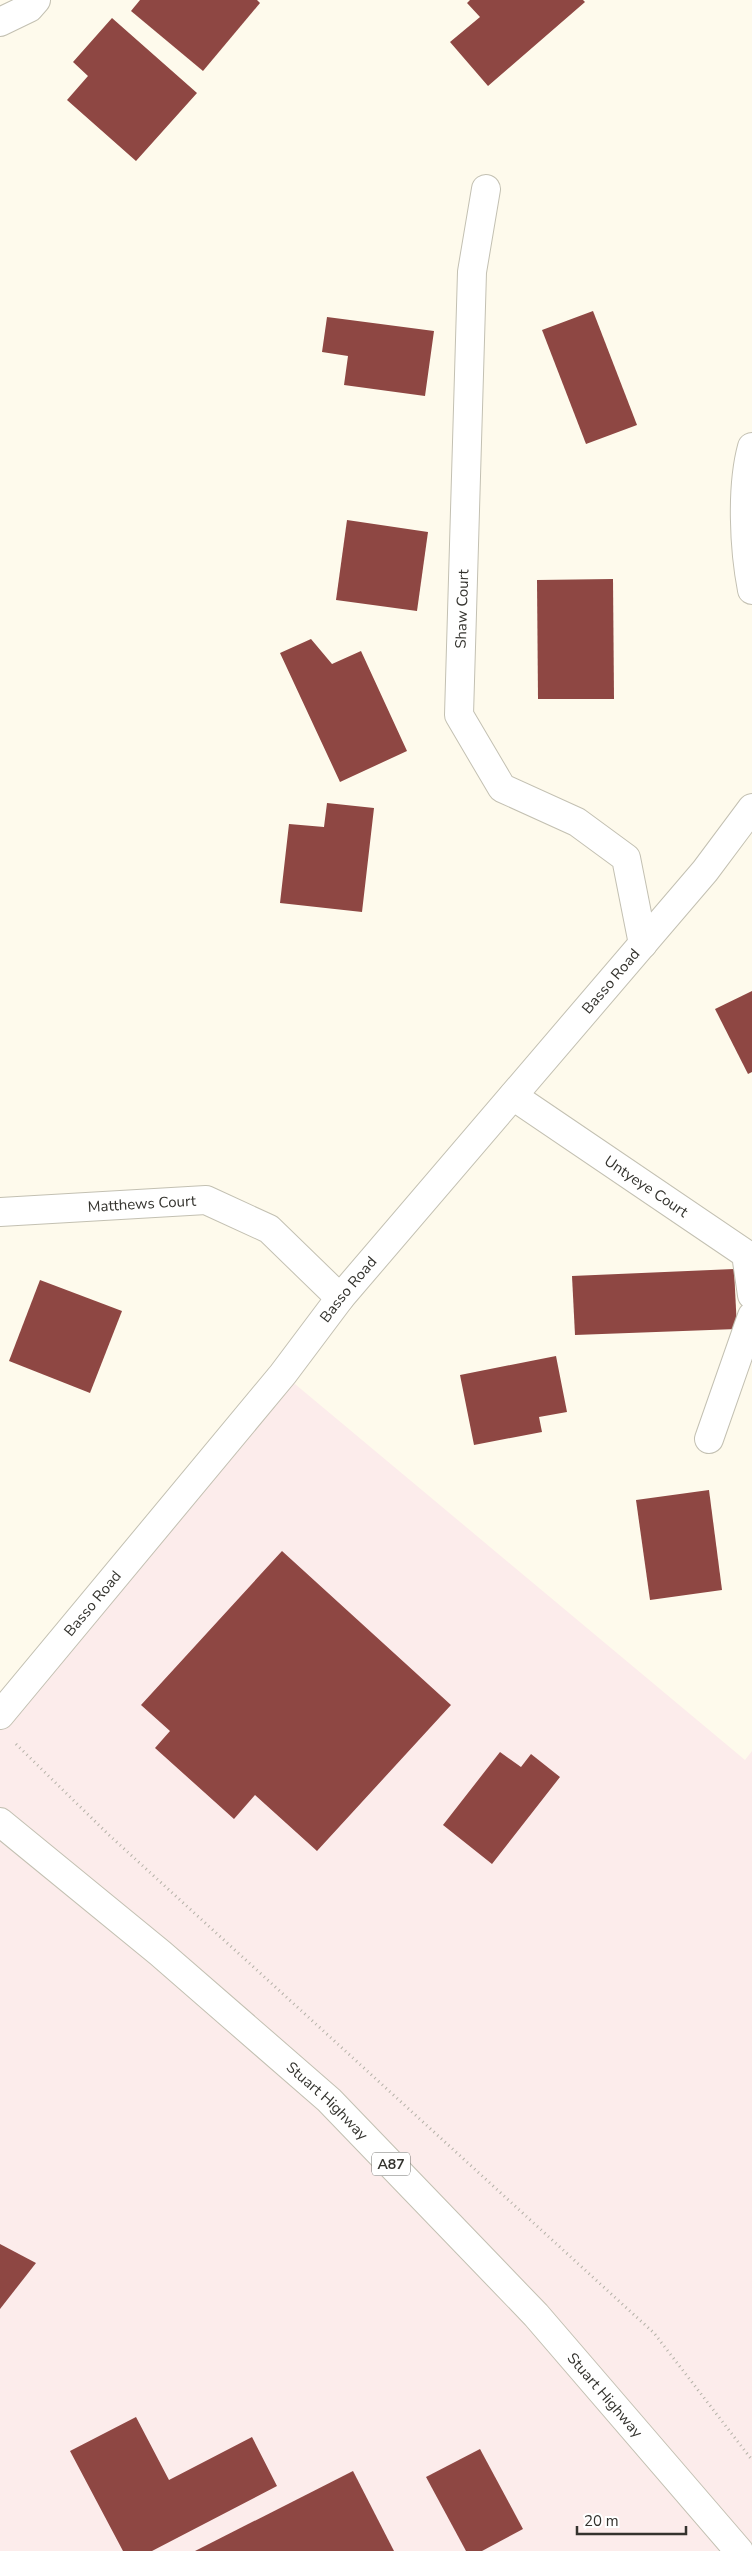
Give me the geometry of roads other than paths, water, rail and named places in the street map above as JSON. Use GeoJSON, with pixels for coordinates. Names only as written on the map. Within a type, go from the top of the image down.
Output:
{"type":"FeatureCollection","features":[{"type":"Feature","properties":{"kind":"main road"},"geometry":{"type":"LineString","coordinates":[[0,22],[29,8],[36,0]]}},
{"type":"Feature","properties":{"kind":"main road","name":"Shaw Court"},"geometry":{"type":"LineString","coordinates":[[486,189],[472,272],[459,714],[502,788],[577,822],[626,858],[643,944]]}},
{"type":"Feature","properties":{"kind":"main road"},"geometry":{"type":"LineString","coordinates":[[752,447],[747,465],[746,559],[752,590]]}},
{"type":"Feature","properties":{"kind":"main road","name":"Basso Road"},"geometry":{"type":"LineString","coordinates":[[0,1715],[284,1374],[340,1298],[706,871],[752,808]]}},
{"type":"Feature","properties":{"kind":"main road","name":"Untyeye Court"},"geometry":{"type":"LineString","coordinates":[[513,1096],[746,1254],[752,1295]]}},
{"type":"Feature","properties":{"kind":"main road","name":"Matthews Court"},"geometry":{"type":"LineString","coordinates":[[0,1212],[206,1200],[269,1229],[340,1298]]}},
{"type":"Feature","properties":{"kind":"main road"},"geometry":{"type":"LineString","coordinates":[[709,1439],[752,1316]]}},
{"type":"Feature","properties":{"kind":"main road","name":"Stuart Highway"},"geometry":{"type":"LineString","coordinates":[[0,1822],[160,1953],[329,2100],[536,2315],[739,2551]]}}]}
